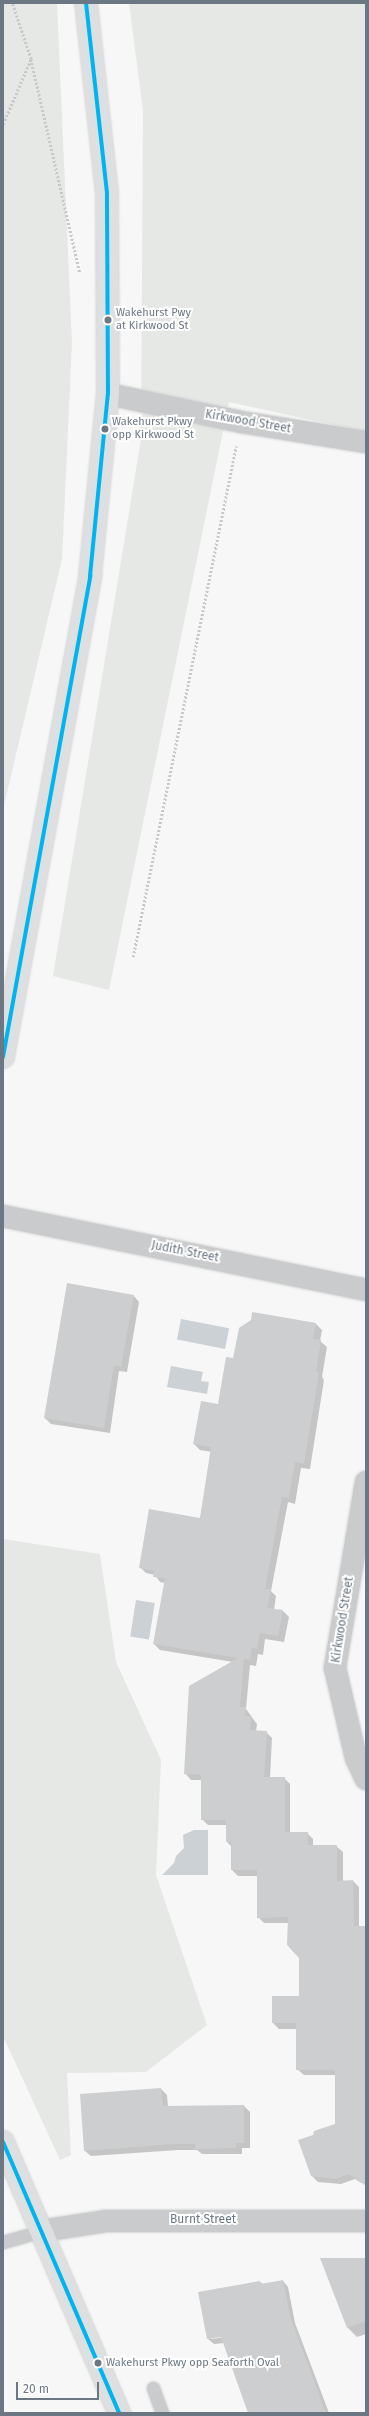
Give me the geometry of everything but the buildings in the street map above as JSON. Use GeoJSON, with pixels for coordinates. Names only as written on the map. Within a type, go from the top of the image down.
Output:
{"type":"FeatureCollection","features":[{"type":"Feature","properties":{"kind":"main road"},"geometry":{"type":"LineString","coordinates":[[3,1057],[90,576],[108,394],[107,193],[86,3]]}},
{"type":"Feature","properties":{"kind":"main road"},"geometry":{"type":"LineString","coordinates":[[3,2142],[119,2413]]}},
{"type":"Feature","properties":{"kind":"street","name":"Kirkwood Street"},"geometry":{"type":"LineString","coordinates":[[108,394],[241,422],[366,442]]}},
{"type":"Feature","properties":{"kind":"street","name":"Judith Street"},"geometry":{"type":"LineString","coordinates":[[3,1216],[366,1290]]}},
{"type":"Feature","properties":{"kind":"street","name":"Kirkwood Street"},"geometry":{"type":"LineString","coordinates":[[366,1482],[335,1668],[356,1758],[366,1778]]}},
{"type":"Feature","properties":{"kind":"street","name":"Burnt Street"},"geometry":{"type":"LineString","coordinates":[[41,2231],[107,2221],[366,2220]]}},
{"type":"Feature","properties":{"kind":"lane"},"geometry":{"type":"LineString","coordinates":[[3,2242],[41,2231]]}},
{"type":"Feature","properties":{"kind":"lane"},"geometry":{"type":"LineString","coordinates":[[153,2388],[162,2413]]}},
{"type":"Feature","properties":{"kind":"path"},"geometry":{"type":"LineString","coordinates":[[12,3],[31,59],[81,278]]}},
{"type":"Feature","properties":{"kind":"path"},"geometry":{"type":"LineString","coordinates":[[3,124],[31,59]]}},
{"type":"Feature","properties":{"kind":"path"},"geometry":{"type":"LineString","coordinates":[[133,957],[241,422]]}},
{"type":"Feature","properties":{"kind":"shaded area"},"geometry":{"type":"Polygon","coordinates":[[[3,3],[57,3],[72,343],[62,559],[3,810],[3,3]]]}},
{"type":"Feature","properties":{"kind":"shaded area"},"geometry":{"type":"Polygon","coordinates":[[[129,3],[366,3],[366,432],[229,402],[109,990],[53,976],[141,439],[143,111],[129,3]]]}},
{"type":"Feature","properties":{"kind":"shaded area"},"geometry":{"type":"Polygon","coordinates":[[[181,1319],[229,1328],[225,1349],[177,1340],[181,1319]]]}},
{"type":"Feature","properties":{"kind":"shaded area"},"geometry":{"type":"Polygon","coordinates":[[[171,1366],[203,1372],[201,1381],[209,1382],[207,1394],[167,1387],[171,1366]]]}},
{"type":"Feature","properties":{"kind":"shaded area"},"geometry":{"type":"Polygon","coordinates":[[[3,1539],[100,1554],[116,1662],[161,1760],[156,1875],[207,2025],[146,2072],[67,2073],[71,2155],[60,2160],[3,2036],[3,1539]]]}},
{"type":"Feature","properties":{"kind":"shaded area"},"geometry":{"type":"Polygon","coordinates":[[[136,1600],[155,1603],[149,1640],[130,1637],[136,1600]]]}},
{"type":"Feature","properties":{"kind":"shaded area"},"geometry":{"type":"Polygon","coordinates":[[[194,1830],[208,1830],[208,1875],[162,1875],[174,1863],[176,1856],[184,1848],[183,1835],[194,1830]]]}},
{"type":"Feature","properties":{"kind":"transit line"},"geometry":{"type":"LineString","coordinates":[[3,1057],[90,576],[108,394],[107,193],[86,3]]}},
{"type":"Feature","properties":{"kind":"transit line"},"geometry":{"type":"LineString","coordinates":[[3,2142],[119,2413]]}},
{"type":"Feature","properties":{"kind":"place","name":"Wakehurst Pwy at Kirkwood St"},"geometry":{"type":"Point","coordinates":[108,320]}},
{"type":"Feature","properties":{"kind":"place","name":"Wakehurst Pkwy opp Kirkwood St"},"geometry":{"type":"Point","coordinates":[105,429]}},
{"type":"Feature","properties":{"kind":"place","name":"Wakehurst Pkwy opp Seaforth Oval"},"geometry":{"type":"Point","coordinates":[98,2363]}}]}
